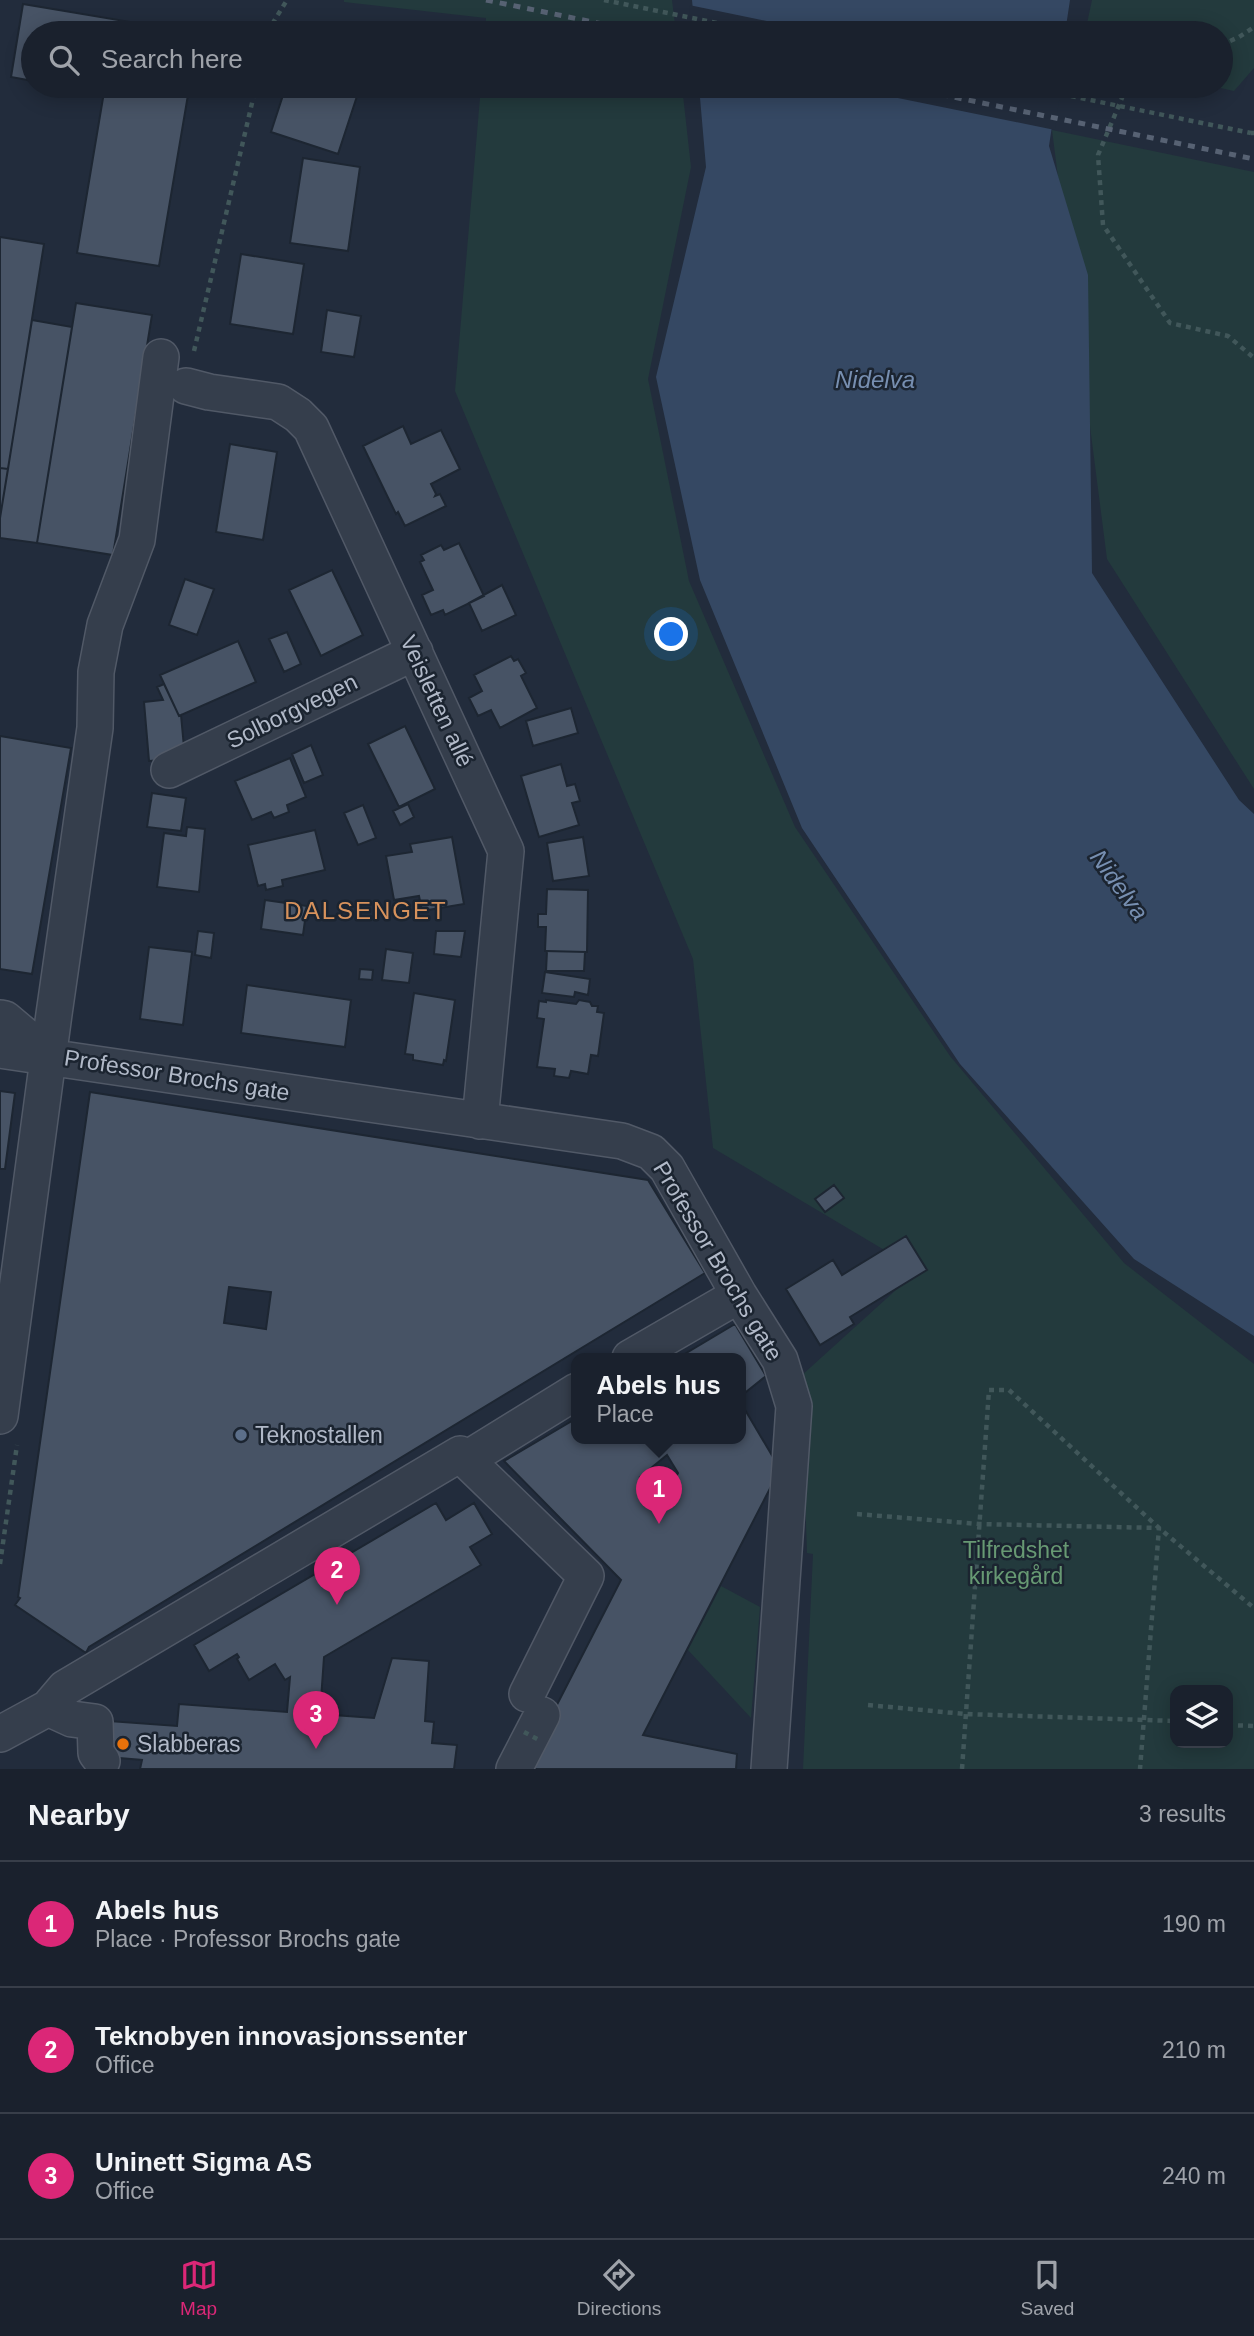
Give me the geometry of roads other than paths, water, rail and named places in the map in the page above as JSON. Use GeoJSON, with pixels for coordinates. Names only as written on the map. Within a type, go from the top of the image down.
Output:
{"type":"FeatureCollection","features":[{"type":"Feature","properties":{"kind":"street"},"geometry":{"type":"LineString","coordinates":[[0,1416],[14,1199],[49,1056],[95,728],[96,672],[105,625],[137,540],[161,357]]}},
{"type":"Feature","properties":{"kind":"street","name":"Veisletten allé"},"geometry":{"type":"LineString","coordinates":[[186,386],[278,402],[298,415],[311,428],[506,851],[480,1121]]}},
{"type":"Feature","properties":{"kind":"street","name":"Solborgvegen"},"geometry":{"type":"LineString","coordinates":[[169,770],[415,652]]}},
{"type":"Feature","properties":{"kind":"street","name":"Professor Brochs gate"},"geometry":{"type":"LineString","coordinates":[[0,1018],[5,1019],[49,1056]]}},
{"type":"Feature","properties":{"kind":"street","name":"Professor Brochs gate"},"geometry":{"type":"LineString","coordinates":[[0,1050],[622,1141],[651,1152],[667,1168],[739,1295],[780,1360],[794,1406],[769,1769]]}},
{"type":"Feature","properties":{"kind":"street"},"geometry":{"type":"LineString","coordinates":[[639,1353],[739,1295]]}},
{"type":"Feature","properties":{"kind":"street"},"geometry":{"type":"LineString","coordinates":[[467,1459],[571,1395]]}},
{"type":"Feature","properties":{"kind":"street"},"geometry":{"type":"LineString","coordinates":[[2,1732],[48,1707],[65,1688],[460,1454],[586,1576],[514,1769]]}},
{"type":"Feature","properties":{"kind":"street"},"geometry":{"type":"LineString","coordinates":[[48,1707],[72,1719],[95,1722],[96,1752],[102,1761]]}},
{"type":"Feature","properties":{"kind":"water"},"geometry":{"type":"Polygon","coordinates":[[[692,0],[1070,0],[1067,21],[694,21],[692,0]]]}},
{"type":"Feature","properties":{"kind":"water","name":"Nidelva"},"geometry":{"type":"Polygon","coordinates":[[[700,98],[1056,98],[1049,146],[1088,275],[1092,573],[1239,800],[1254,814],[1254,1336],[1134,1259],[960,1064],[802,828],[700,580],[656,377],[706,167],[700,98]]]}},
{"type":"Feature","properties":{"kind":"railway"},"geometry":{"type":"LineString","coordinates":[[486,0],[588,21]]}},
{"type":"Feature","properties":{"kind":"railway"},"geometry":{"type":"LineString","coordinates":[[958,98],[1254,159]]}},
{"type":"Feature","properties":{"kind":"place","name":"Teknostallen"},"geometry":{"type":"Point","coordinates":[241,1435]}},
{"type":"Feature","properties":{"kind":"place","name":"Abels hus"},"geometry":{"type":"Point","coordinates":[659,1524]}},
{"type":"Feature","properties":{"kind":"place","name":"Teknobyen innovasjonssenter"},"geometry":{"type":"Point","coordinates":[337,1605]}},
{"type":"Feature","properties":{"kind":"place","name":"Slabberas"},"geometry":{"type":"Point","coordinates":[123,1744]}},
{"type":"Feature","properties":{"kind":"place","name":"Uninett Sigma AS"},"geometry":{"type":"Point","coordinates":[316,1749]}},
{"type":"Feature","properties":{"kind":"district","name":"DALSENGET"},"geometry":{"type":"Point","coordinates":[366,911]}},
{"type":"Feature","properties":{"kind":"park label","name":"Tilfredshet kirkegård"},"geometry":{"type":"Point","coordinates":[1016,1563]}}]}
